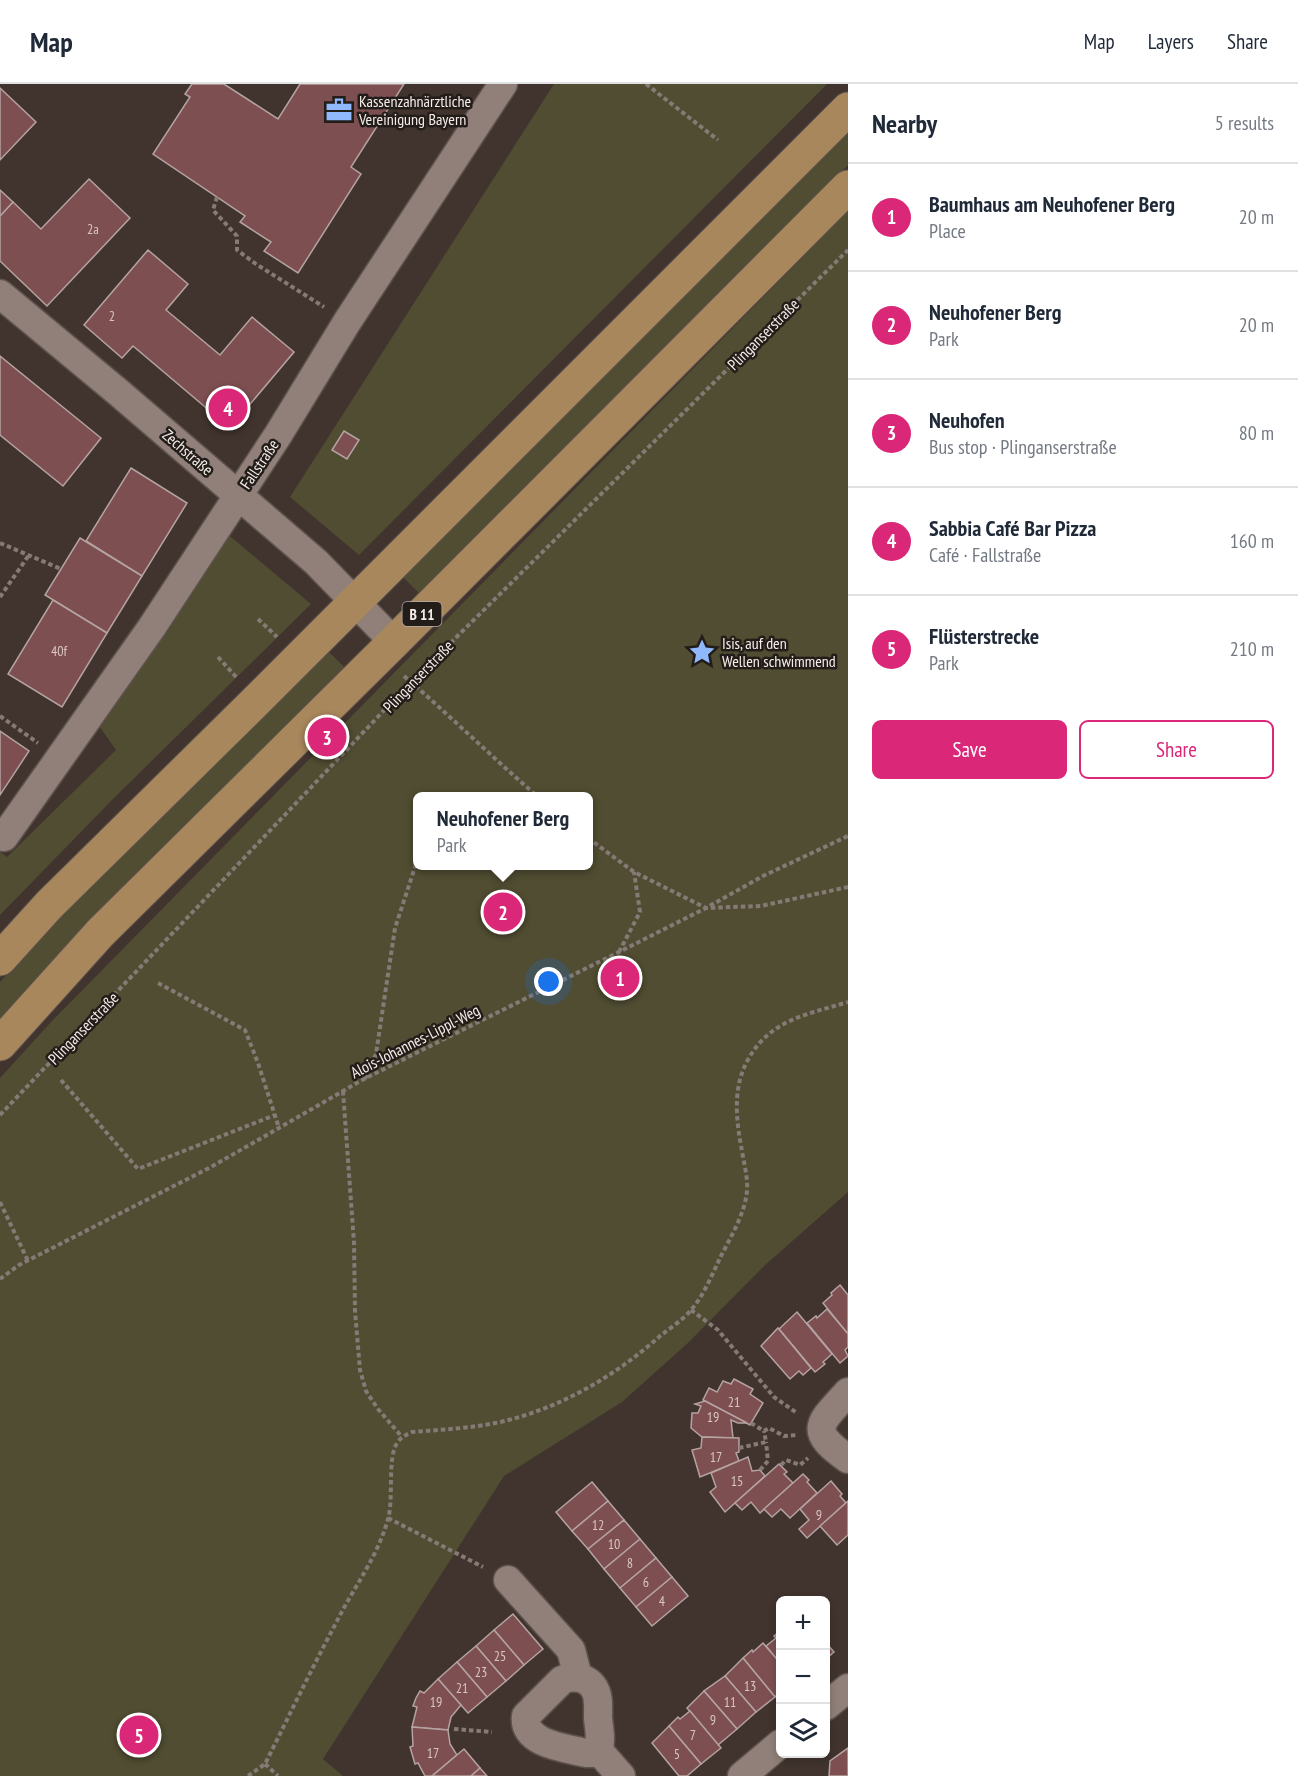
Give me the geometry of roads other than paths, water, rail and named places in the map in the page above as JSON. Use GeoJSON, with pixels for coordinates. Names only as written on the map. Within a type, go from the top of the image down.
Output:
{"type":"FeatureCollection","features":[{"type":"Feature","properties":{"kind":"main road"},"geometry":{"type":"LineString","coordinates":[[0,959],[49,905],[848,109]]}},
{"type":"Feature","properties":{"kind":"main road","name":"B 11"},"geometry":{"type":"LineString","coordinates":[[0,1044],[100,933],[848,187]]}},
{"type":"Feature","properties":{"kind":"street","name":"Fallstraße"},"geometry":{"type":"LineString","coordinates":[[4,837],[152,627],[278,435],[347,322],[503,84]]}},
{"type":"Feature","properties":{"kind":"street","name":"Zechstraße"},"geometry":{"type":"LineString","coordinates":[[0,294],[316,562],[394,642]]}},
{"type":"Feature","properties":{"kind":"street"},"geometry":{"type":"LineString","coordinates":[[848,1392],[821,1424],[825,1440],[848,1460]]}},
{"type":"Feature","properties":{"kind":"street"},"geometry":{"type":"LineString","coordinates":[[508,1580],[571,1650],[578,1677]]}},
{"type":"Feature","properties":{"kind":"street"},"geometry":{"type":"LineString","coordinates":[[567,1677],[578,1677],[596,1690],[600,1740],[598,1750],[586,1753],[539,1740],[532,1735],[525,1721],[529,1711],[567,1677]]}},
{"type":"Feature","properties":{"kind":"street"},"geometry":{"type":"LineString","coordinates":[[828,1704],[848,1688]]}},
{"type":"Feature","properties":{"kind":"street"},"geometry":{"type":"LineString","coordinates":[[742,1776],[776,1747]]}},
{"type":"Feature","properties":{"kind":"street"},"geometry":{"type":"LineString","coordinates":[[598,1750],[621,1776]]}},
{"type":"Feature","properties":{"kind":"place","name":"Kassenzahnärztliche Vereinigung Bayern"},"geometry":{"type":"Point","coordinates":[339,110]}},
{"type":"Feature","properties":{"kind":"place","name":"Sabbia Café Bar Pizza"},"geometry":{"type":"Point","coordinates":[228,408]}},
{"type":"Feature","properties":{"kind":"place","name":"Isis, auf den Wellen schwimmend"},"geometry":{"type":"Point","coordinates":[702,652]}},
{"type":"Feature","properties":{"kind":"place","name":"Neuhofen"},"geometry":{"type":"Point","coordinates":[327,737]}},
{"type":"Feature","properties":{"kind":"place","name":"Neuhofener Berg"},"geometry":{"type":"Point","coordinates":[503,912]}},
{"type":"Feature","properties":{"kind":"place","name":"Baumhaus am Neuhofener Berg"},"geometry":{"type":"Point","coordinates":[620,978]}},
{"type":"Feature","properties":{"kind":"place","name":"Flüsterstrecke"},"geometry":{"type":"Point","coordinates":[139,1735]}}]}
